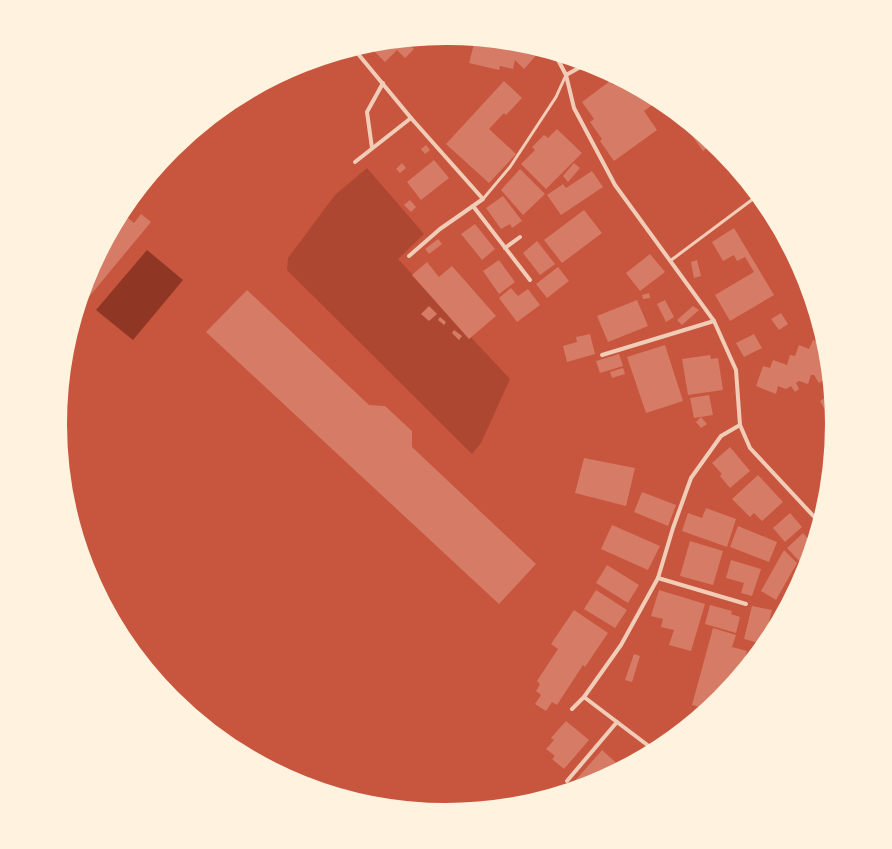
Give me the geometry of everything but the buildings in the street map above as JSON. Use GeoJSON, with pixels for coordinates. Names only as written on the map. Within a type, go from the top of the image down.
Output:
{"type":"FeatureCollection","features":[{"type":"Feature","properties":{"kind":"street"},"geometry":{"type":"LineString","coordinates":[[359,54],[411,118],[483,199],[440,229],[409,256]]}},
{"type":"Feature","properties":{"kind":"street"},"geometry":{"type":"LineString","coordinates":[[559,61],[566,75],[574,108],[615,185],[714,321],[736,370],[740,425],[750,448],[815,517]]}},
{"type":"Feature","properties":{"kind":"street"},"geometry":{"type":"LineString","coordinates":[[566,75],[579,68]]}},
{"type":"Feature","properties":{"kind":"street"},"geometry":{"type":"LineString","coordinates":[[372,148],[367,112],[383,83]]}},
{"type":"Feature","properties":{"kind":"street"},"geometry":{"type":"LineString","coordinates":[[355,162],[411,118]]}},
{"type":"Feature","properties":{"kind":"street"},"geometry":{"type":"LineString","coordinates":[[473,206],[530,280]]}},
{"type":"Feature","properties":{"kind":"street"},"geometry":{"type":"LineString","coordinates":[[505,248],[520,237]]}},
{"type":"Feature","properties":{"kind":"street"},"geometry":{"type":"LineString","coordinates":[[602,355],[714,321]]}},
{"type":"Feature","properties":{"kind":"street"},"geometry":{"type":"LineString","coordinates":[[572,709],[584,696],[621,645],[658,578],[673,528],[691,478],[721,436],[740,425]]}},
{"type":"Feature","properties":{"kind":"street"},"geometry":{"type":"LineString","coordinates":[[658,578],[746,604]]}},
{"type":"Feature","properties":{"kind":"street"},"geometry":{"type":"LineString","coordinates":[[584,696],[649,746]]}},
{"type":"Feature","properties":{"kind":"street"},"geometry":{"type":"LineString","coordinates":[[566,781],[617,722]]}},
{"type":"Feature","properties":{"kind":"lane"},"geometry":{"type":"LineString","coordinates":[[483,199],[510,167],[556,97],[566,75]]}},
{"type":"Feature","properties":{"kind":"lane"},"geometry":{"type":"LineString","coordinates":[[670,261],[752,199]]}},
{"type":"Feature","properties":{"kind":"shaded area"},"geometry":{"type":"Polygon","coordinates":[[[367,168],[424,234],[398,259],[510,379],[481,443],[472,454],[287,270],[288,258],[335,195],[367,168]]]}},
{"type":"Feature","properties":{"kind":"shaded area"},"geometry":{"type":"Polygon","coordinates":[[[147,250],[183,280],[133,340],[96,310],[147,250]]]}}]}
